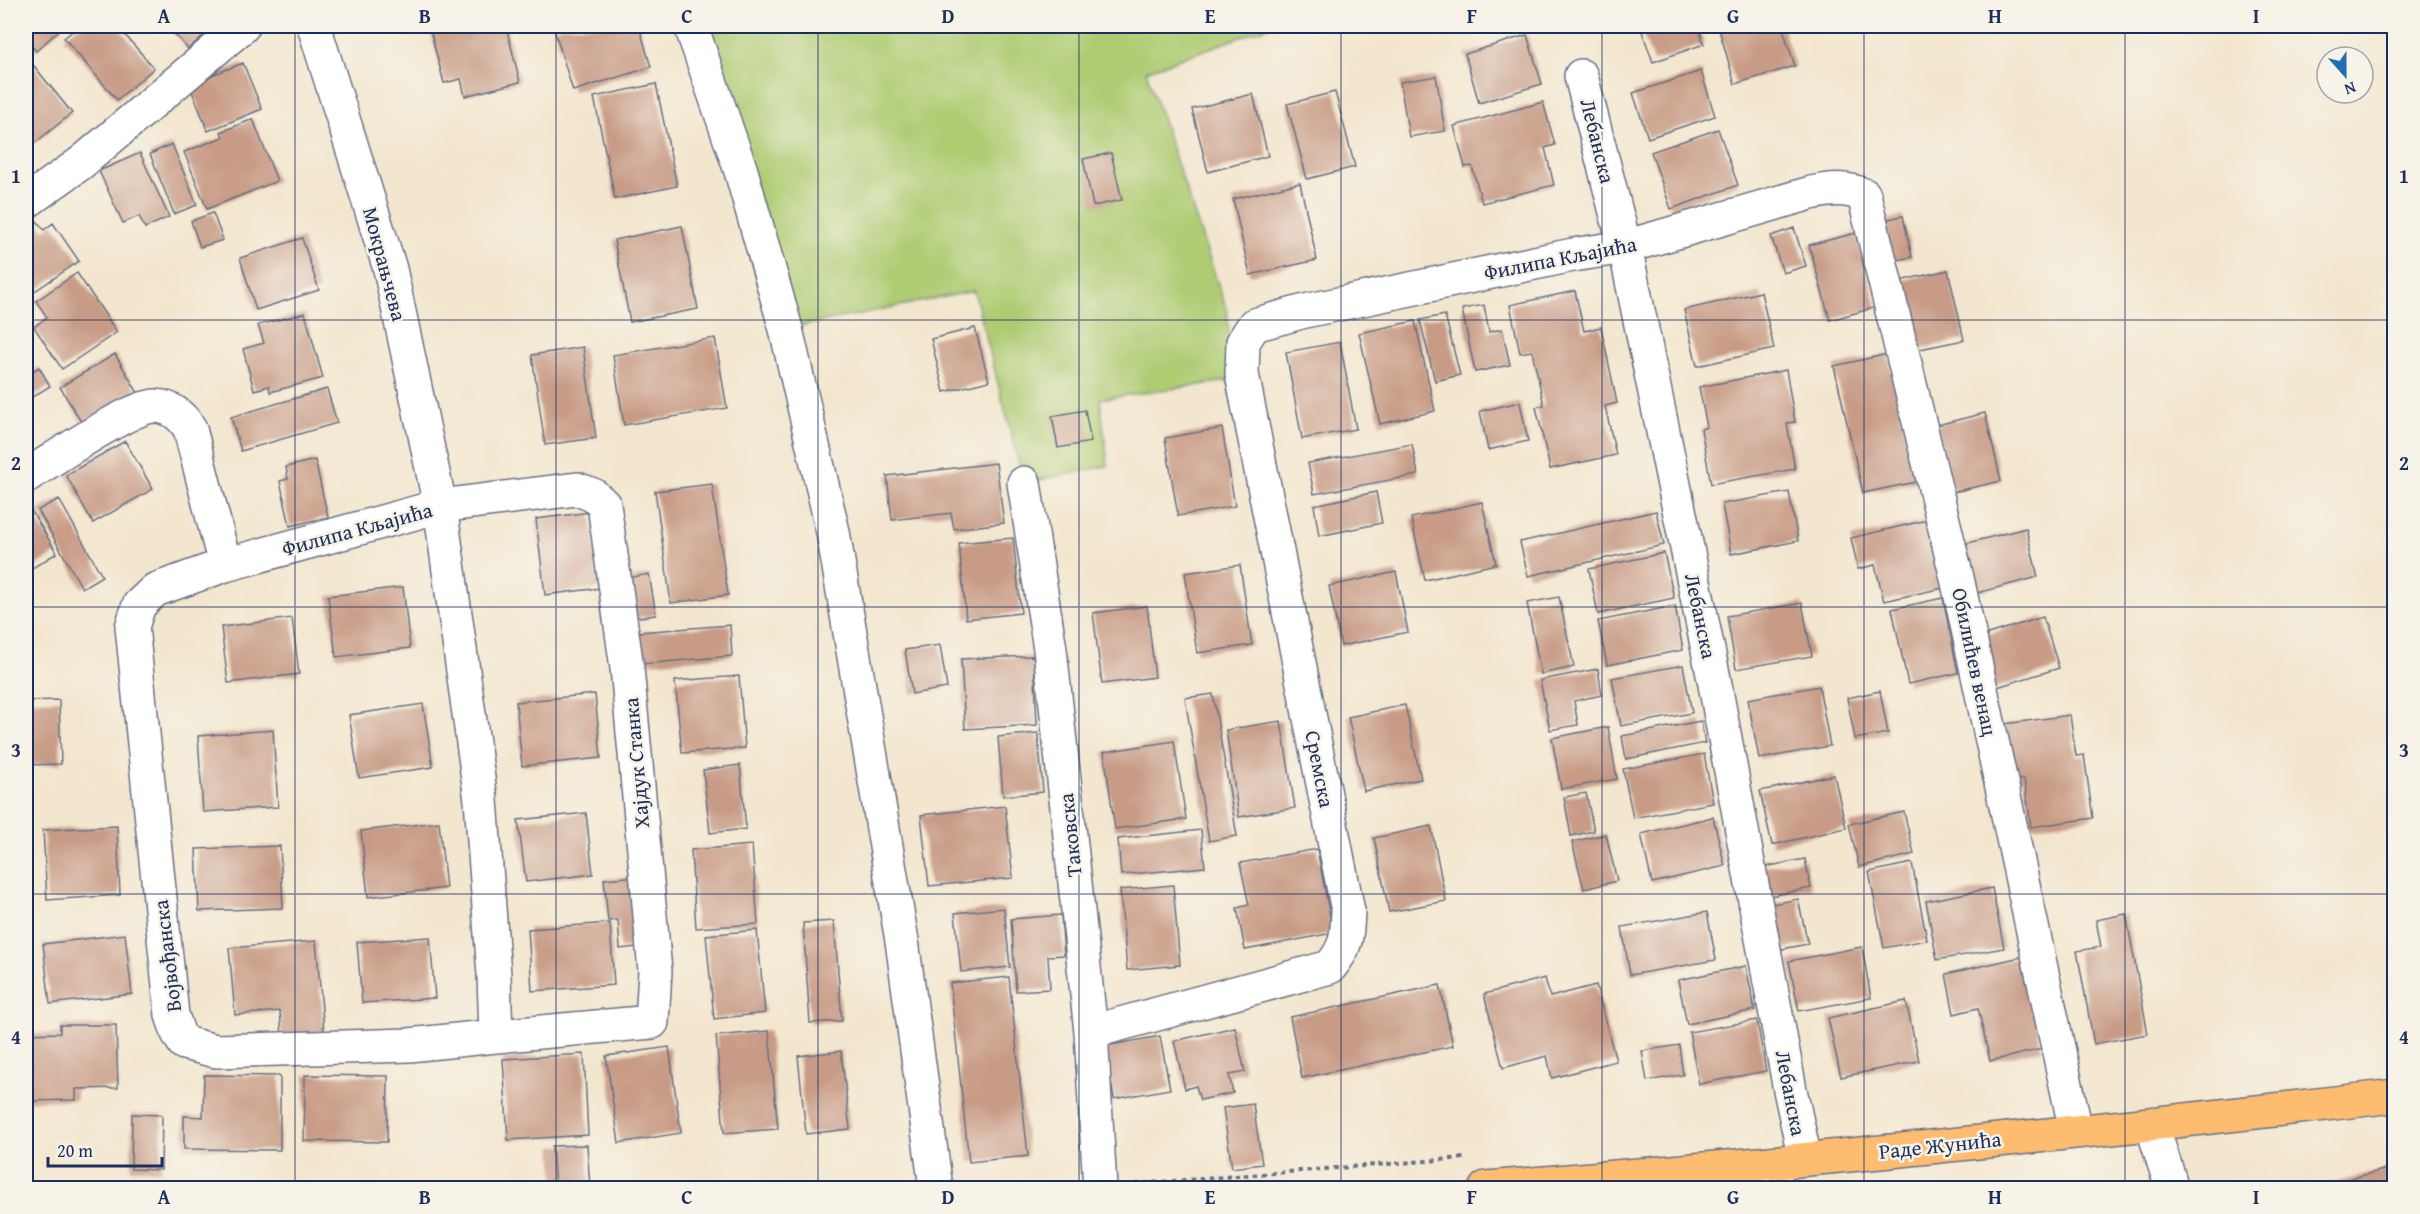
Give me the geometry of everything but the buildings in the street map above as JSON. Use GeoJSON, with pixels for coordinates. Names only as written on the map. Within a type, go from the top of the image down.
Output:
{"type":"FeatureCollection","features":[{"type":"Feature","properties":{"kind":"main road","name":"Раде Жунића"},"geometry":{"type":"LineString","coordinates":[[1486,1188],[1774,1176],[1805,1159],[2152,1125],[2394,1096]]}},
{"type":"Feature","properties":{"kind":"street"},"geometry":{"type":"LineString","coordinates":[[26,202],[81,163],[243,26]]}},
{"type":"Feature","properties":{"kind":"street","name":"Мокрањчева"},"geometry":{"type":"LineString","coordinates":[[314,26],[390,269],[440,506]]}},
{"type":"Feature","properties":{"kind":"street"},"geometry":{"type":"LineString","coordinates":[[691,26],[741,171],[786,329],[833,532],[902,940],[936,1188]]}},
{"type":"Feature","properties":{"kind":"street","name":"Лебанска"},"geometry":{"type":"LineString","coordinates":[[1581,76],[1625,247],[1714,679],[1790,1090],[1805,1159]]}},
{"type":"Feature","properties":{"kind":"street","name":"Филипа Кљајића"},"geometry":{"type":"LineString","coordinates":[[1254,325],[1305,311],[1573,255],[1625,247],[1811,193],[1851,189],[1864,195]]}},
{"type":"Feature","properties":{"kind":"street","name":"Обилићев венац"},"geometry":{"type":"LineString","coordinates":[[1864,195],[1957,578],[2076,1131]]}},
{"type":"Feature","properties":{"kind":"street","name":"Сремска"},"geometry":{"type":"LineString","coordinates":[[1091,1032],[1330,967],[1341,954],[1347,940],[1348,911],[1242,374],[1243,342],[1254,325]]}},
{"type":"Feature","properties":{"kind":"street"},"geometry":{"type":"LineString","coordinates":[[26,476],[130,413],[156,406],[166,408],[184,419],[189,429],[225,565]]}},
{"type":"Feature","properties":{"kind":"street","name":"Таковска"},"geometry":{"type":"LineString","coordinates":[[1024,483],[1050,649],[1091,1032],[1100,1188]]}},
{"type":"Feature","properties":{"kind":"street","name":"Филипа Кљајића"},"geometry":{"type":"LineString","coordinates":[[132,627],[139,605],[155,590],[225,565],[440,506],[578,489],[593,495],[604,505]]}},
{"type":"Feature","properties":{"kind":"street","name":"Хајдук Станка"},"geometry":{"type":"LineString","coordinates":[[604,505],[627,668],[646,870],[655,971],[652,1022]]}},
{"type":"Feature","properties":{"kind":"street"},"geometry":{"type":"LineString","coordinates":[[440,506],[481,800],[495,975],[496,1036]]}},
{"type":"Feature","properties":{"kind":"street","name":"Војвођанска"},"geometry":{"type":"LineString","coordinates":[[132,627],[172,1016],[184,1043],[216,1051],[409,1045],[652,1022]]}},
{"type":"Feature","properties":{"kind":"street"},"geometry":{"type":"LineString","coordinates":[[2152,1125],[2172,1188]]}},
{"type":"Feature","properties":{"kind":"path"},"geometry":{"type":"LineString","coordinates":[[26,1183],[91,1188]]}},
{"type":"Feature","properties":{"kind":"green space"},"geometry":{"type":"Polygon","coordinates":[[[691,26],[1271,26],[1146,71],[1227,311],[1234,380],[1100,399],[1108,466],[1024,483],[974,291],[786,329],[691,26]]]}}]}
